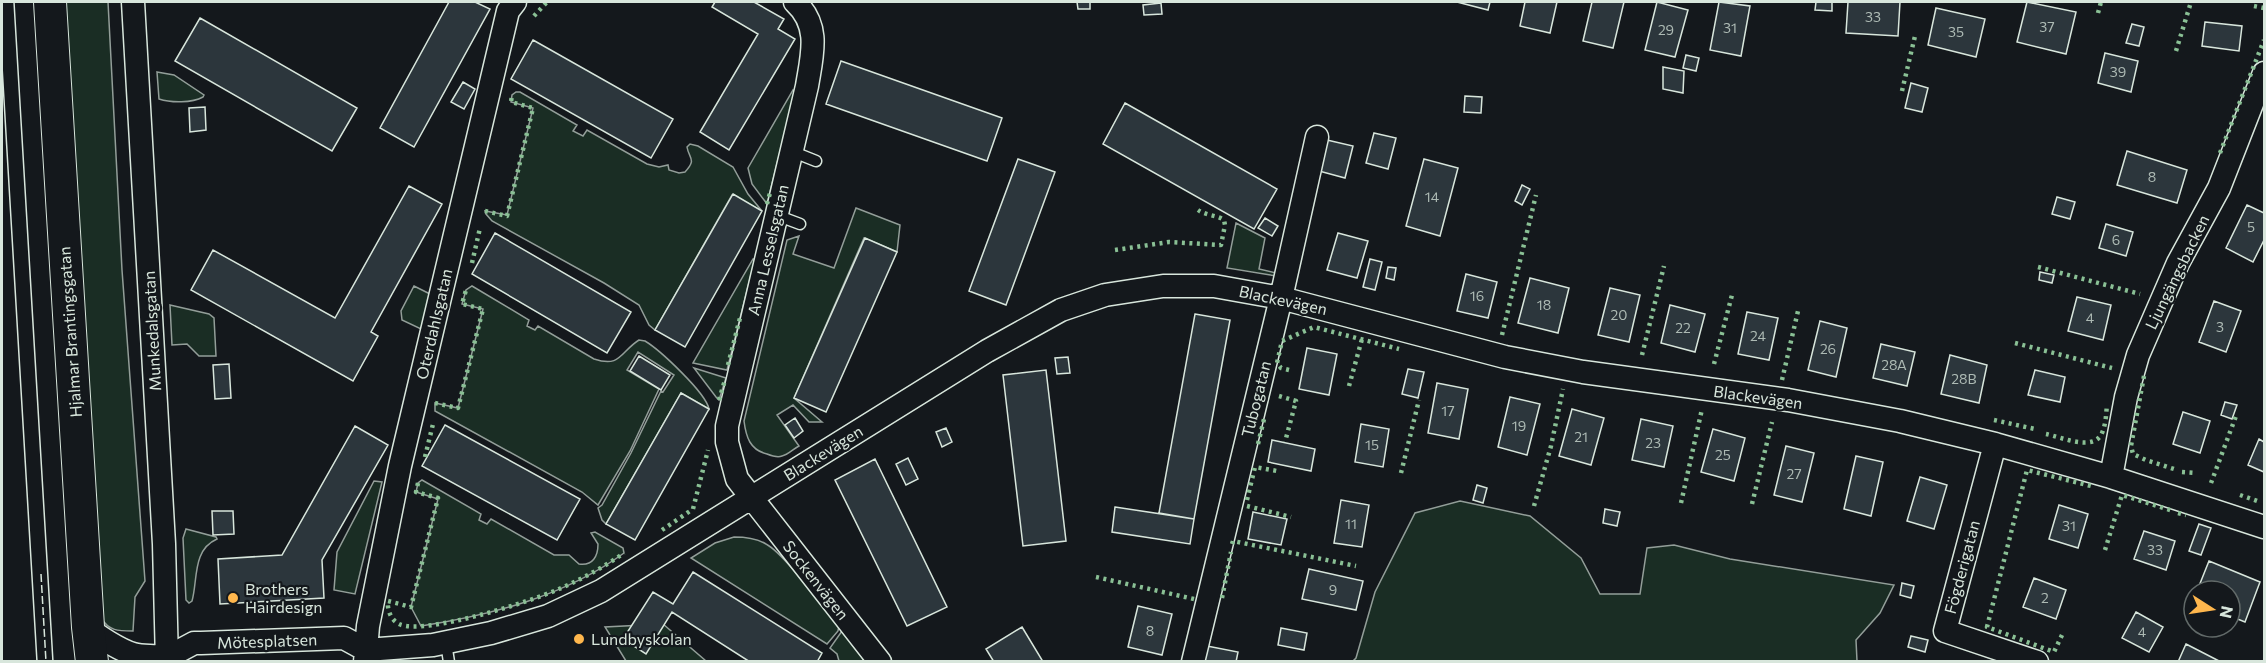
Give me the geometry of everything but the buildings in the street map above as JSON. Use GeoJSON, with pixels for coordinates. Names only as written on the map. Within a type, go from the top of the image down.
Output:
{"type":"FeatureCollection","features":[{"type":"Feature","properties":{"kind":"main road","name":"Hjalmar Brantingsgatan"},"geometry":{"type":"LineString","coordinates":[[50,2],[92,662]]}},
{"type":"Feature","properties":{"kind":"street","name":"Munkedalsgatan"},"geometry":{"type":"LineString","coordinates":[[133,2],[170,660]]}},
{"type":"Feature","properties":{"kind":"street","name":"Oterdahlsgatan"},"geometry":{"type":"LineString","coordinates":[[361,658],[400,466],[508,11],[515,2]]}},
{"type":"Feature","properties":{"kind":"street","name":"Anna Lesselsgatan"},"geometry":{"type":"LineString","coordinates":[[752,499],[736,478],[727,442],[727,426],[807,86],[814,41],[811,23],[803,9],[795,2]]}},
{"type":"Feature","properties":{"kind":"street","name":"Ljungängsbacken"},"geometry":{"type":"LineString","coordinates":[[2111,477],[2126,397],[2138,355],[2178,263],[2219,188],[2265,73]]}},
{"type":"Feature","properties":{"kind":"street","name":"Tubogatan"},"geometry":{"type":"LineString","coordinates":[[1193,662],[1281,298],[1317,137]]}},
{"type":"Feature","properties":{"kind":"street","name":"Blackevägen"},"geometry":{"type":"LineString","coordinates":[[361,658],[448,652],[491,633],[548,616],[601,591],[987,351],[1061,310],[1105,295],[1163,286],[1214,286],[1281,298],[1506,357],[1583,372],[1788,400],[1900,421],[1995,444],[2111,477],[2265,527]]}},
{"type":"Feature","properties":{"kind":"street","name":"Fögderigatan"},"geometry":{"type":"LineString","coordinates":[[1995,444],[1945,631],[2037,662]]}},
{"type":"Feature","properties":{"kind":"street","name":"Sockenvägen"},"geometry":{"type":"LineString","coordinates":[[752,499],[880,662]]}},
{"type":"Feature","properties":{"kind":"street"},"geometry":{"type":"LineString","coordinates":[[88,627],[130,658],[170,660]]}},
{"type":"Feature","properties":{"kind":"street","name":"Mötesplatsen"},"geometry":{"type":"LineString","coordinates":[[170,660],[194,643],[344,638],[361,658]]}},
{"type":"Feature","properties":{"kind":"lane"},"geometry":{"type":"LineString","coordinates":[[791,152],[816,161]]}},
{"type":"Feature","properties":{"kind":"lane"},"geometry":{"type":"LineString","coordinates":[[776,214],[800,224]]}},
{"type":"Feature","properties":{"kind":"green space"},"geometry":{"type":"Polygon","coordinates":[[[64,2],[108,2],[122,270],[145,581],[135,597],[133,631],[114,629],[107,626],[101,618],[64,2]]]}},
{"type":"Feature","properties":{"kind":"green space"},"geometry":{"type":"Polygon","coordinates":[[[157,72],[174,75],[204,95],[203,97],[181,102],[159,99],[157,72]]]}},
{"type":"Feature","properties":{"kind":"green space"},"geometry":{"type":"Polygon","coordinates":[[[793,90],[795,92],[767,204],[752,184],[748,168],[793,90]]]}},
{"type":"Feature","properties":{"kind":"green space"},"geometry":{"type":"Polygon","coordinates":[[[520,92],[577,125],[573,131],[583,136],[587,130],[647,164],[659,167],[668,165],[669,170],[685,172],[691,162],[687,147],[690,144],[698,146],[733,167],[748,194],[762,211],[732,195],[655,330],[649,325],[639,305],[492,221],[486,214],[485,211],[507,215],[533,108],[511,102],[512,95],[520,92]]]}},
{"type":"Feature","properties":{"kind":"green space"},"geometry":{"type":"Polygon","coordinates":[[[856,208],[900,225],[897,252],[864,238],[794,398],[822,422],[809,422],[793,405],[777,415],[799,446],[780,457],[761,452],[750,442],[744,421],[787,240],[799,236],[793,254],[834,268],[856,208]]]}},
{"type":"Feature","properties":{"kind":"green space"},"geometry":{"type":"Polygon","coordinates":[[[1236,223],[1265,238],[1259,269],[1276,273],[1276,276],[1227,268],[1236,223]]]}},
{"type":"Feature","properties":{"kind":"green space"},"geometry":{"type":"Polygon","coordinates":[[[755,259],[727,370],[693,363],[755,259]]]}},
{"type":"Feature","properties":{"kind":"green space"},"geometry":{"type":"Polygon","coordinates":[[[414,286],[430,294],[421,329],[402,320],[401,311],[414,286]]]}},
{"type":"Feature","properties":{"kind":"green space"},"geometry":{"type":"Polygon","coordinates":[[[472,286],[529,320],[527,326],[535,330],[538,326],[594,359],[610,362],[620,357],[639,340],[645,341],[682,372],[706,402],[709,409],[681,393],[606,524],[598,508],[602,505],[631,453],[661,391],[663,392],[674,375],[638,352],[627,370],[659,389],[630,451],[598,505],[582,492],[435,411],[435,403],[458,408],[483,309],[462,304],[466,290],[472,286]]]}},
{"type":"Feature","properties":{"kind":"green space"},"geometry":{"type":"Polygon","coordinates":[[[170,305],[209,314],[214,318],[216,356],[199,356],[187,344],[172,345],[170,305]]]}},
{"type":"Feature","properties":{"kind":"green space"},"geometry":{"type":"Polygon","coordinates":[[[694,368],[726,378],[719,400],[716,397],[694,368]]]}},
{"type":"Feature","properties":{"kind":"green space"},"geometry":{"type":"Polygon","coordinates":[[[422,480],[481,514],[479,520],[487,524],[491,519],[554,555],[569,555],[579,564],[591,562],[598,548],[591,533],[595,532],[623,548],[624,553],[577,581],[527,602],[474,616],[421,626],[411,607],[438,499],[416,492],[418,483],[422,480]]]}},
{"type":"Feature","properties":{"kind":"green space"},"geometry":{"type":"Polygon","coordinates":[[[374,481],[382,482],[355,594],[334,590],[337,552],[374,481]]]}},
{"type":"Feature","properties":{"kind":"green space"},"geometry":{"type":"Polygon","coordinates":[[[1460,501],[1530,516],[1581,558],[1600,594],[1640,594],[1647,548],[1674,545],[1730,559],[1894,585],[1880,613],[1856,640],[1857,661],[1353,661],[1356,658],[1375,592],[1415,513],[1460,501]]]}},
{"type":"Feature","properties":{"kind":"green space"},"geometry":{"type":"Polygon","coordinates":[[[186,529],[217,539],[203,550],[197,566],[192,601],[189,603],[186,600],[183,538],[186,529]]]}},
{"type":"Feature","properties":{"kind":"green space"},"geometry":{"type":"Polygon","coordinates":[[[734,537],[758,540],[783,558],[839,626],[838,631],[827,644],[691,558],[715,543],[734,537]]]}},
{"type":"Feature","properties":{"kind":"green space"},"geometry":{"type":"Polygon","coordinates":[[[663,624],[706,661],[626,661],[605,627],[663,624]]]}},
{"type":"Feature","properties":{"kind":"green space"},"geometry":{"type":"Polygon","coordinates":[[[842,631],[865,661],[839,661],[837,654],[830,648],[842,631]]]}},
{"type":"Feature","properties":{"kind":"tram line"},"geometry":{"type":"LineString","coordinates":[[14,2],[53,662]]}},
{"type":"Feature","properties":{"kind":"tram line"},"geometry":{"type":"LineString","coordinates":[[2,66],[37,662]]}},
{"type":"Feature","properties":{"kind":"hedge"},"geometry":{"type":"LineString","coordinates":[[534,16],[547,2]]}},
{"type":"Feature","properties":{"kind":"hedge"},"geometry":{"type":"LineString","coordinates":[[2098,13],[2101,2]]}},
{"type":"Feature","properties":{"kind":"hedge"},"geometry":{"type":"LineString","coordinates":[[2176,51],[2191,2]]}},
{"type":"Feature","properties":{"kind":"hedge"},"geometry":{"type":"LineString","coordinates":[[2254,6],[2264,8]]}},
{"type":"Feature","properties":{"kind":"hedge"},"geometry":{"type":"LineString","coordinates":[[1902,91],[1915,36]]}},
{"type":"Feature","properties":{"kind":"hedge"},"geometry":{"type":"LineString","coordinates":[[2220,153],[2264,40]]}},
{"type":"Feature","properties":{"kind":"hedge"},"geometry":{"type":"LineString","coordinates":[[485,211],[507,216],[533,108],[511,102],[512,95]]}},
{"type":"Feature","properties":{"kind":"hedge"},"geometry":{"type":"LineString","coordinates":[[767,204],[770,193]]}},
{"type":"Feature","properties":{"kind":"hedge"},"geometry":{"type":"LineString","coordinates":[[1502,335],[1536,195]]}},
{"type":"Feature","properties":{"kind":"hedge"},"geometry":{"type":"LineString","coordinates":[[1115,250],[1169,242],[1221,245],[1224,220],[1198,210]]}},
{"type":"Feature","properties":{"kind":"hedge"},"geometry":{"type":"LineString","coordinates":[[472,263],[480,228]]}},
{"type":"Feature","properties":{"kind":"hedge"},"geometry":{"type":"LineString","coordinates":[[1642,355],[1664,266]]}},
{"type":"Feature","properties":{"kind":"hedge"},"geometry":{"type":"LineString","coordinates":[[2038,267],[2140,294]]}},
{"type":"Feature","properties":{"kind":"hedge"},"geometry":{"type":"LineString","coordinates":[[435,403],[458,408],[483,309],[462,304],[466,290]]}},
{"type":"Feature","properties":{"kind":"hedge"},"geometry":{"type":"LineString","coordinates":[[1714,364],[1732,295]]}},
{"type":"Feature","properties":{"kind":"hedge"},"geometry":{"type":"LineString","coordinates":[[1782,380],[1798,311]]}},
{"type":"Feature","properties":{"kind":"hedge"},"geometry":{"type":"LineString","coordinates":[[728,365],[740,318]]}},
{"type":"Feature","properties":{"kind":"hedge"},"geometry":{"type":"LineString","coordinates":[[1289,370],[1281,368],[1277,363],[1282,341],[1314,327],[1399,349]]}},
{"type":"Feature","properties":{"kind":"hedge"},"geometry":{"type":"LineString","coordinates":[[1349,386],[1362,339]]}},
{"type":"Feature","properties":{"kind":"hedge"},"geometry":{"type":"LineString","coordinates":[[2015,343],[2112,368]]}},
{"type":"Feature","properties":{"kind":"hedge"},"geometry":{"type":"LineString","coordinates":[[2144,376],[2131,446],[2133,454],[2174,469]]}},
{"type":"Feature","properties":{"kind":"hedge"},"geometry":{"type":"LineString","coordinates":[[719,400],[725,380]]}},
{"type":"Feature","properties":{"kind":"hedge"},"geometry":{"type":"LineString","coordinates":[[1534,506],[1551,446],[1563,389]]}},
{"type":"Feature","properties":{"kind":"hedge"},"geometry":{"type":"LineString","coordinates":[[1279,396],[1296,401],[1285,442]]}},
{"type":"Feature","properties":{"kind":"hedge"},"geometry":{"type":"LineString","coordinates":[[1401,473],[1419,400]]}},
{"type":"Feature","properties":{"kind":"hedge"},"geometry":{"type":"LineString","coordinates":[[2046,434],[2077,442],[2092,442],[2102,433],[2107,405]]}},
{"type":"Feature","properties":{"kind":"hedge"},"geometry":{"type":"LineString","coordinates":[[1681,503],[1702,409]]}},
{"type":"Feature","properties":{"kind":"hedge"},"geometry":{"type":"LineString","coordinates":[[2211,483],[2236,416]]}},
{"type":"Feature","properties":{"kind":"hedge"},"geometry":{"type":"LineString","coordinates":[[1258,444],[1264,419]]}},
{"type":"Feature","properties":{"kind":"hedge"},"geometry":{"type":"LineString","coordinates":[[1994,420],[2035,429]]}},
{"type":"Feature","properties":{"kind":"hedge"},"geometry":{"type":"LineString","coordinates":[[1752,504],[1772,422]]}},
{"type":"Feature","properties":{"kind":"hedge"},"geometry":{"type":"LineString","coordinates":[[425,457],[433,424]]}},
{"type":"Feature","properties":{"kind":"hedge"},"geometry":{"type":"LineString","coordinates":[[662,530],[693,509],[708,450]]}},
{"type":"Feature","properties":{"kind":"hedge"},"geometry":{"type":"LineString","coordinates":[[1247,500],[1255,467],[1277,471]]}},
{"type":"Feature","properties":{"kind":"hedge"},"geometry":{"type":"LineString","coordinates":[[2062,635],[2054,652],[1987,627],[2027,470],[2095,487]]}},
{"type":"Feature","properties":{"kind":"hedge"},"geometry":{"type":"LineString","coordinates":[[2182,472],[2195,473]]}},
{"type":"Feature","properties":{"kind":"hedge"},"geometry":{"type":"LineString","coordinates":[[418,483],[416,492],[438,498],[411,607],[388,601],[390,614],[399,624],[431,625],[503,609],[568,585],[624,553]]}},
{"type":"Feature","properties":{"kind":"hedge"},"geometry":{"type":"LineString","coordinates":[[2105,550],[2122,495],[2173,511]]}},
{"type":"Feature","properties":{"kind":"hedge"},"geometry":{"type":"LineString","coordinates":[[2240,495],[2257,501]]}},
{"type":"Feature","properties":{"kind":"hedge"},"geometry":{"type":"LineString","coordinates":[[1247,506],[1291,517]]}},
{"type":"Feature","properties":{"kind":"hedge"},"geometry":{"type":"LineString","coordinates":[[2178,513],[2186,515]]}},
{"type":"Feature","properties":{"kind":"hedge"},"geometry":{"type":"LineString","coordinates":[[1232,544],[1233,541],[1356,566]]}},
{"type":"Feature","properties":{"kind":"hedge"},"geometry":{"type":"LineString","coordinates":[[1222,598],[1231,552]]}},
{"type":"Feature","properties":{"kind":"hedge"},"geometry":{"type":"LineString","coordinates":[[1096,577],[1194,599]]}},
{"type":"Feature","properties":{"kind":"fence"},"geometry":{"type":"LineString","coordinates":[[41,574],[46,662]]}},
{"type":"Feature","properties":{"kind":"place","name":"Brothers Hairdesign"},"geometry":{"type":"Point","coordinates":[233,598]}},
{"type":"Feature","properties":{"kind":"place","name":"Lundbyskolan"},"geometry":{"type":"Point","coordinates":[579,639]}}]}
